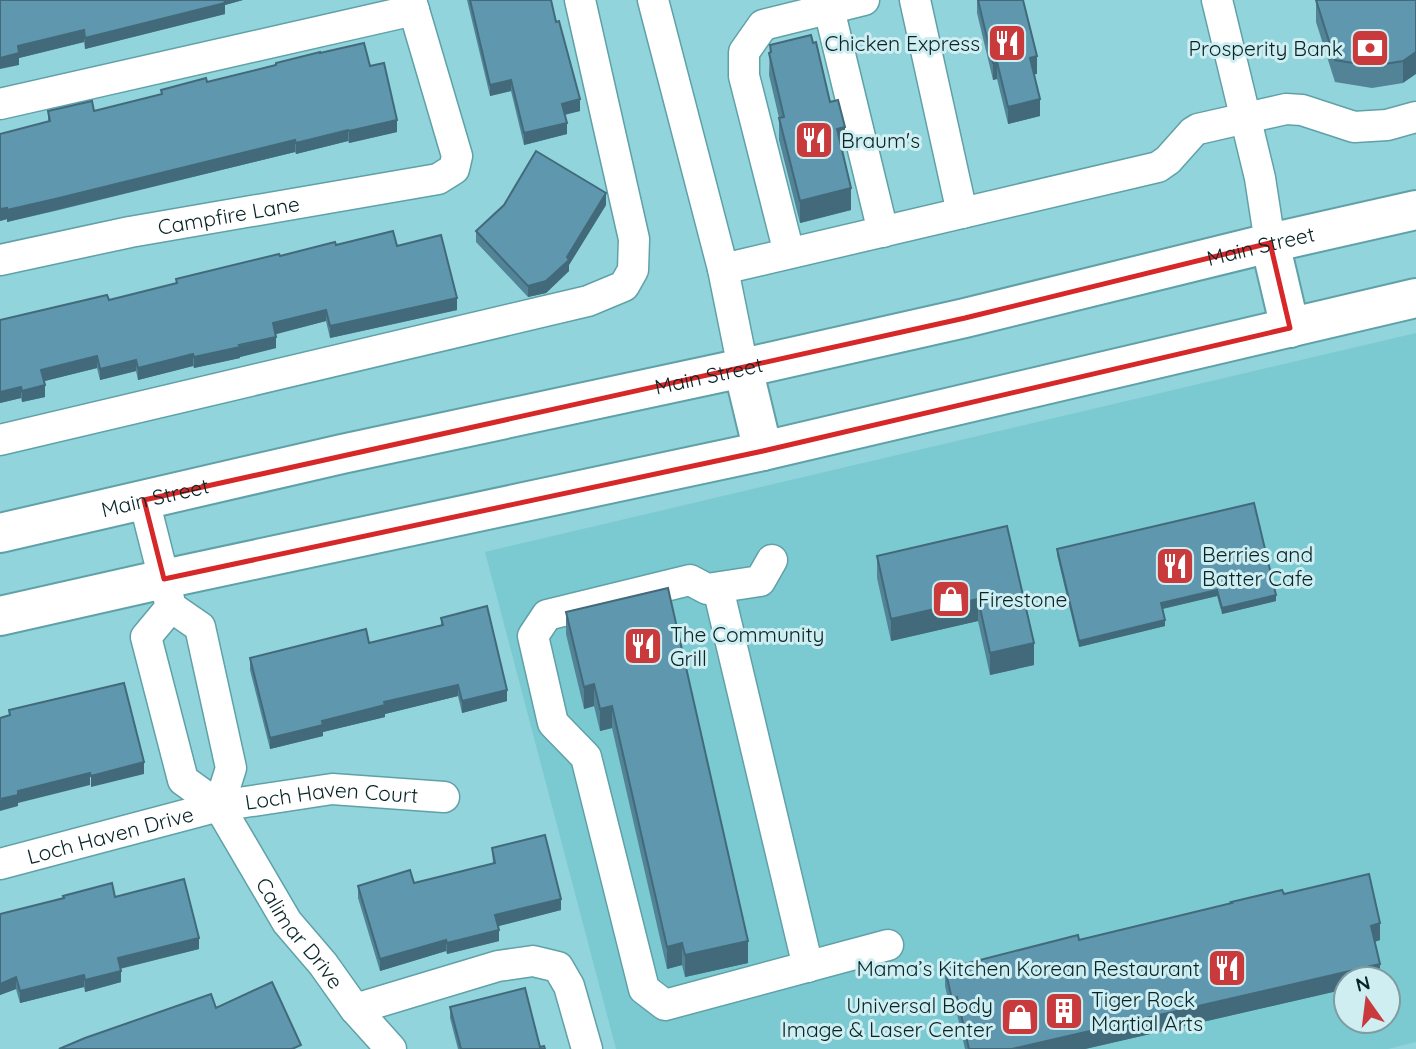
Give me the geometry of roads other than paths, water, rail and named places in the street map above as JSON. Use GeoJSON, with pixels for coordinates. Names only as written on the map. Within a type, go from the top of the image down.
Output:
{"type":"FeatureCollection","features":[{"type":"Feature","properties":{"kind":"main road","name":"Main Street"},"geometry":{"type":"LineString","coordinates":[[0,533],[342,454],[965,318],[1416,210]]}},
{"type":"Feature","properties":{"kind":"main road"},"geometry":{"type":"LineString","coordinates":[[1270,243],[1290,328]]}},
{"type":"Feature","properties":{"kind":"main road"},"geometry":{"type":"LineString","coordinates":[[0,616],[167,593],[1416,298]]}},
{"type":"Feature","properties":{"kind":"main road"},"geometry":{"type":"LineString","coordinates":[[743,368],[763,451]]}},
{"type":"Feature","properties":{"kind":"street"},"geometry":{"type":"LineString","coordinates":[[0,440],[588,301],[624,286],[633,270],[634,239],[580,0]]}},
{"type":"Feature","properties":{"kind":"street"},"geometry":{"type":"LineString","coordinates":[[653,0],[723,269],[743,368]]}},
{"type":"Feature","properties":{"kind":"street"},"geometry":{"type":"LineString","coordinates":[[789,253],[744,76],[744,52],[763,25],[864,0]]}},
{"type":"Feature","properties":{"kind":"street"},"geometry":{"type":"LineString","coordinates":[[915,0],[962,213]]}},
{"type":"Feature","properties":{"kind":"street"},"geometry":{"type":"LineString","coordinates":[[1217,0],[1260,178],[1270,243]]}},
{"type":"Feature","properties":{"kind":"street"},"geometry":{"type":"LineString","coordinates":[[0,104],[413,5]]}},
{"type":"Feature","properties":{"kind":"street","name":"Campfire Lane"},"geometry":{"type":"LineString","coordinates":[[0,260],[130,232],[438,179],[454,169],[457,156],[413,5]]}},
{"type":"Feature","properties":{"kind":"street"},"geometry":{"type":"LineString","coordinates":[[829,9],[883,232]]}},
{"type":"Feature","properties":{"kind":"street"},"geometry":{"type":"LineString","coordinates":[[723,269],[1157,167],[1168,160],[1193,132],[1208,125],[1286,109],[1302,110],[1354,127],[1387,125],[1416,117]]}},
{"type":"Feature","properties":{"kind":"street"},"geometry":{"type":"LineString","coordinates":[[145,500],[167,593],[200,627],[231,768],[219,806]]}},
{"type":"Feature","properties":{"kind":"street"},"geometry":{"type":"LineString","coordinates":[[772,560],[760,581],[707,589],[690,580],[547,615],[533,636],[553,723],[586,757],[644,989],[665,1005],[888,945]]}},
{"type":"Feature","properties":{"kind":"street"},"geometry":{"type":"LineString","coordinates":[[718,588],[808,967]]}},
{"type":"Feature","properties":{"kind":"street","name":"Calimar Drive"},"geometry":{"type":"LineString","coordinates":[[167,593],[146,637],[183,780],[219,806],[286,922],[323,964],[355,1009],[391,1049]]}},
{"type":"Feature","properties":{"kind":"street","name":"Loch Haven Court"},"geometry":{"type":"LineString","coordinates":[[219,806],[332,789],[444,797]]}},
{"type":"Feature","properties":{"kind":"street","name":"Loch Haven Drive"},"geometry":{"type":"LineString","coordinates":[[0,864],[219,806]]}},
{"type":"Feature","properties":{"kind":"street"},"geometry":{"type":"LineString","coordinates":[[355,1009],[498,966],[533,961],[558,967],[569,986],[587,1049]]}},
{"type":"Feature","properties":{"kind":"place","name":"Chicken Express"},"geometry":{"type":"Point","coordinates":[1007,43]}},
{"type":"Feature","properties":{"kind":"place","name":"Prosperity Bank"},"geometry":{"type":"Point","coordinates":[1370,48]}},
{"type":"Feature","properties":{"kind":"place","name":"Braum's"},"geometry":{"type":"Point","coordinates":[814,140]}},
{"type":"Feature","properties":{"kind":"place","name":"Berries and Batter Cafe"},"geometry":{"type":"Point","coordinates":[1175,566]}},
{"type":"Feature","properties":{"kind":"place","name":"Firestone"},"geometry":{"type":"Point","coordinates":[951,599]}},
{"type":"Feature","properties":{"kind":"place","name":"The Community Grill"},"geometry":{"type":"Point","coordinates":[643,646]}},
{"type":"Feature","properties":{"kind":"place","name":"Mama’s Kitchen Korean Restaurant"},"geometry":{"type":"Point","coordinates":[1227,968]}},
{"type":"Feature","properties":{"kind":"place","name":"Tiger Rock Martial Arts"},"geometry":{"type":"Point","coordinates":[1064,1011]}},
{"type":"Feature","properties":{"kind":"place","name":"Universal Body Image & Laser Center"},"geometry":{"type":"Point","coordinates":[1020,1017]}}]}
